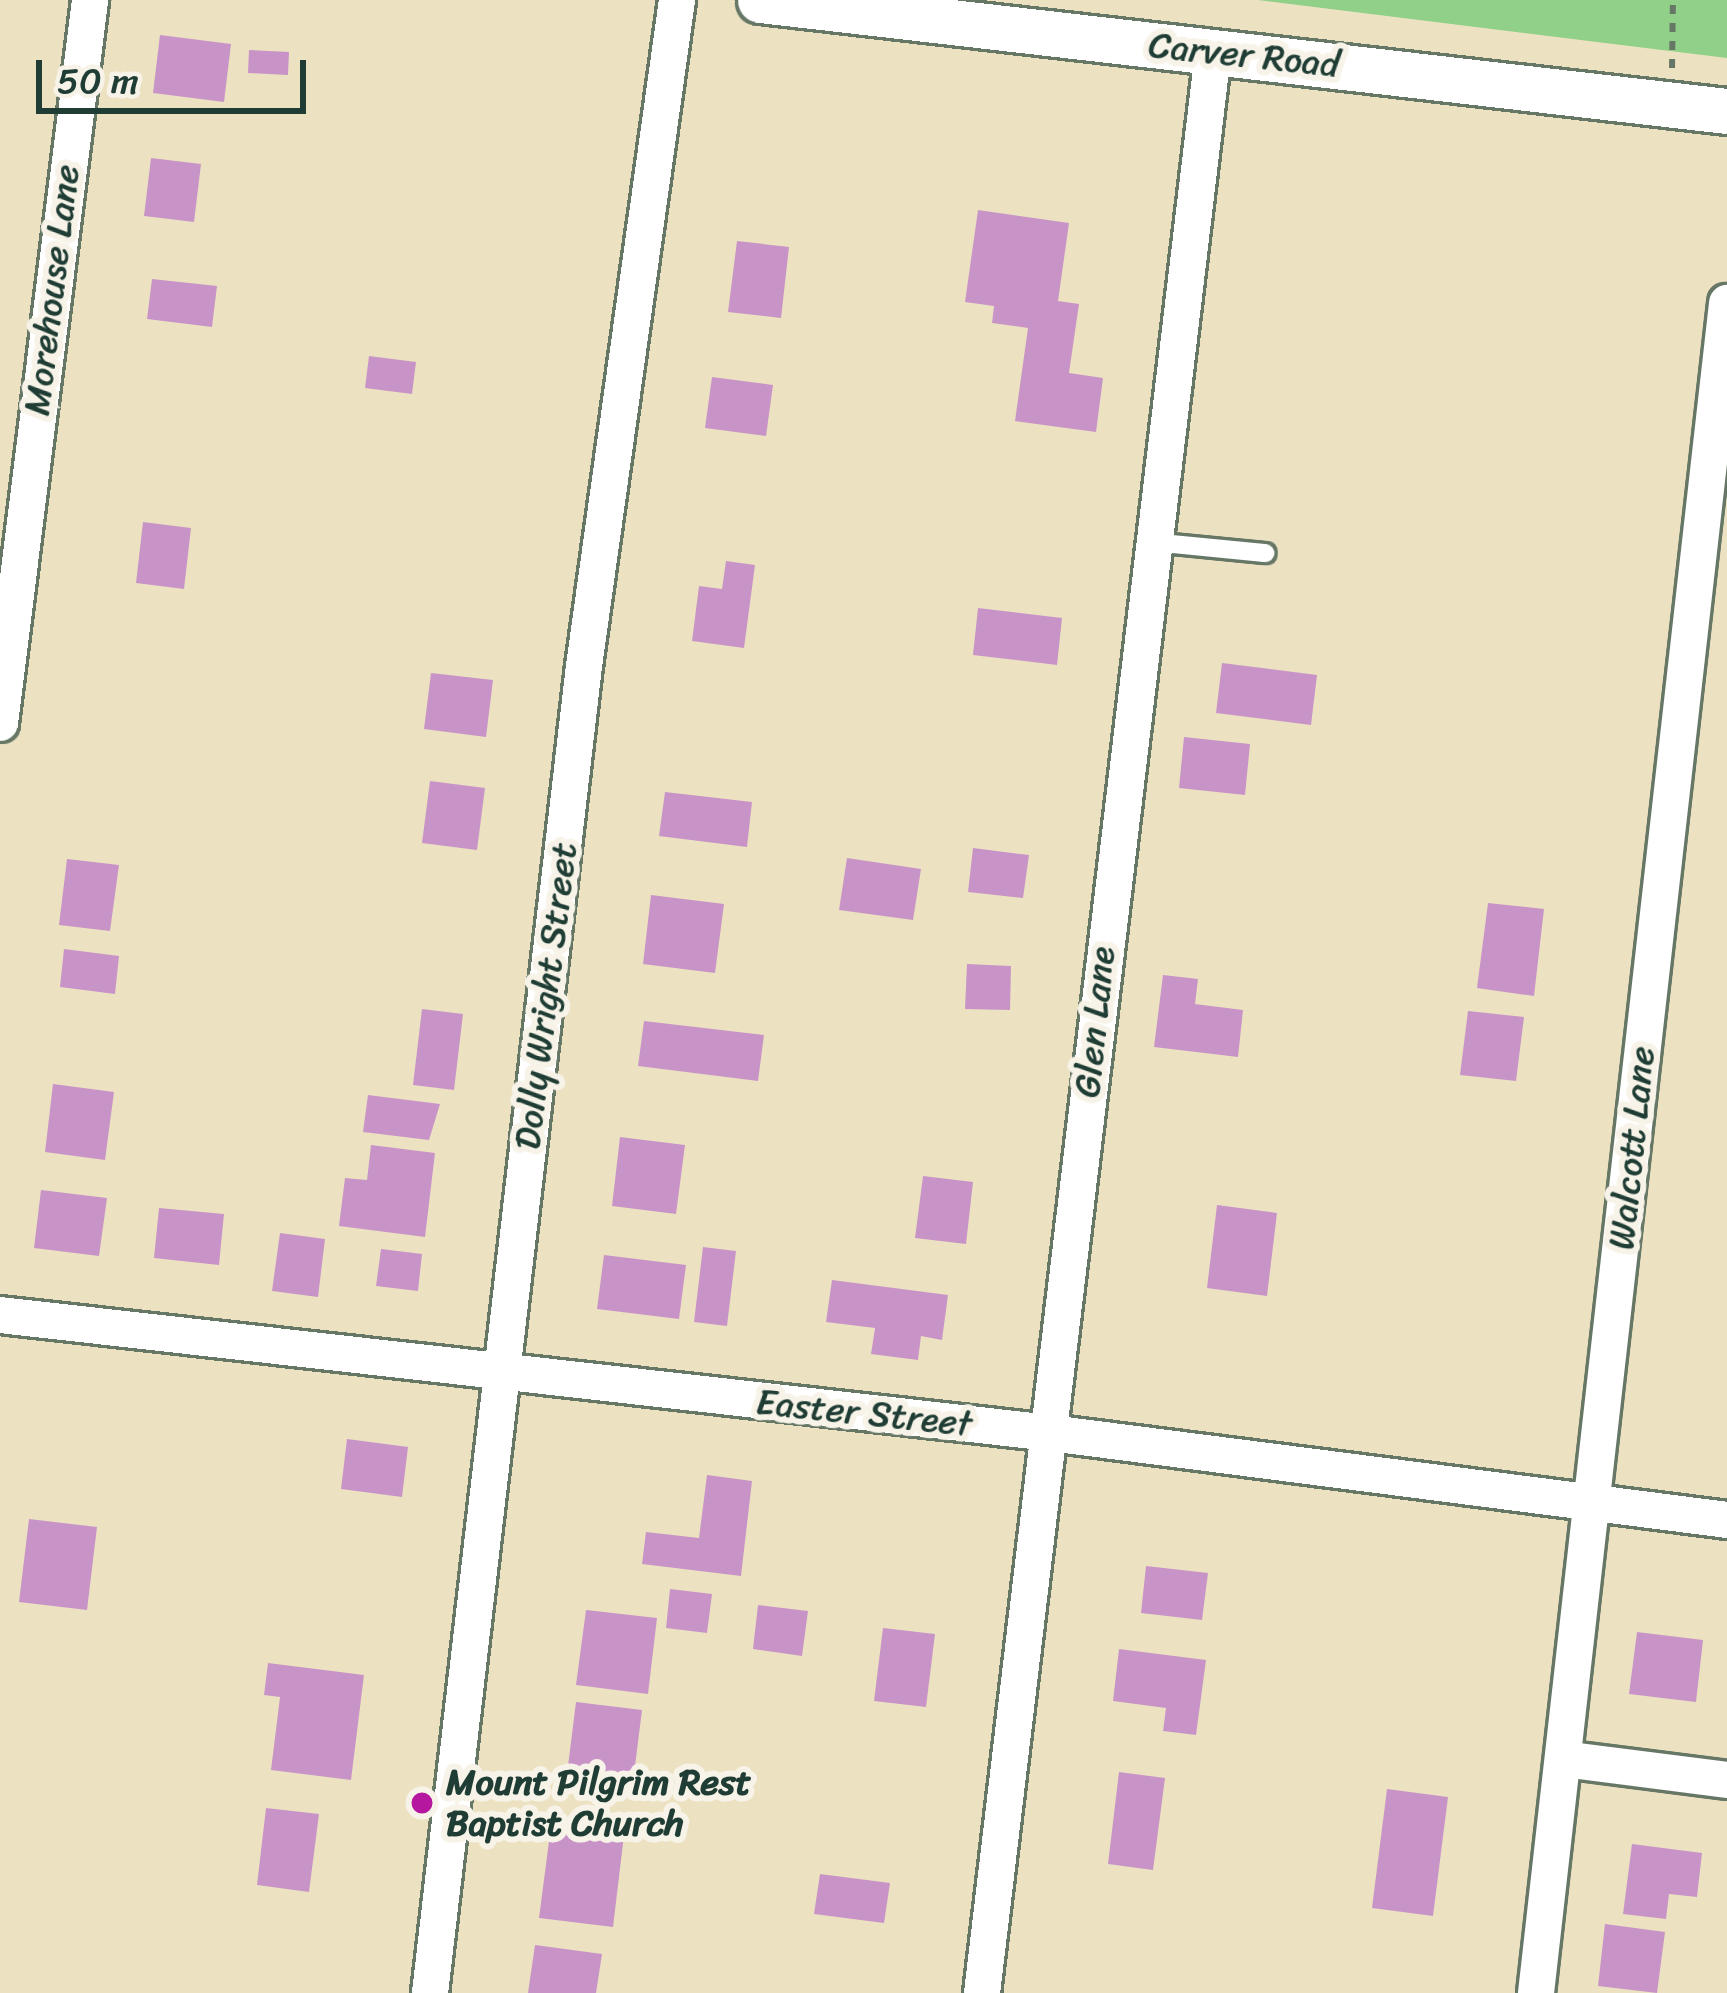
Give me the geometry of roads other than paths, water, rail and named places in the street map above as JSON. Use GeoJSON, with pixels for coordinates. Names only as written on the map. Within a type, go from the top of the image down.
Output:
{"type":"FeatureCollection","features":[{"type":"Feature","properties":{"kind":"street","name":"Morehouse Lane"},"geometry":{"type":"LineString","coordinates":[[0,723],[90,0]]}},
{"type":"Feature","properties":{"kind":"street","name":"Dolly Wright Street"},"geometry":{"type":"LineString","coordinates":[[430,1993],[584,666],[676,0]]}},
{"type":"Feature","properties":{"kind":"street","name":"Carver Road"},"geometry":{"type":"LineString","coordinates":[[760,0],[1727,111]]}},
{"type":"Feature","properties":{"kind":"street","name":"Glen Lane"},"geometry":{"type":"LineString","coordinates":[[982,1993],[1213,52]]}},
{"type":"Feature","properties":{"kind":"street","name":"Walcott Lane"},"geometry":{"type":"LineString","coordinates":[[1536,1993],[1727,303]]}},
{"type":"Feature","properties":{"kind":"street","name":"Easter Street"},"geometry":{"type":"LineString","coordinates":[[0,1315],[1050,1433],[1727,1520]]}},
{"type":"Feature","properties":{"kind":"street"},"geometry":{"type":"LineString","coordinates":[[1562,1760],[1727,1780]]}},
{"type":"Feature","properties":{"kind":"lane"},"geometry":{"type":"LineString","coordinates":[[1152,542],[1264,554]]}},
{"type":"Feature","properties":{"kind":"place","name":"Mount Pilgrim Rest Baptist Church"},"geometry":{"type":"Point","coordinates":[422,1803]}}]}
